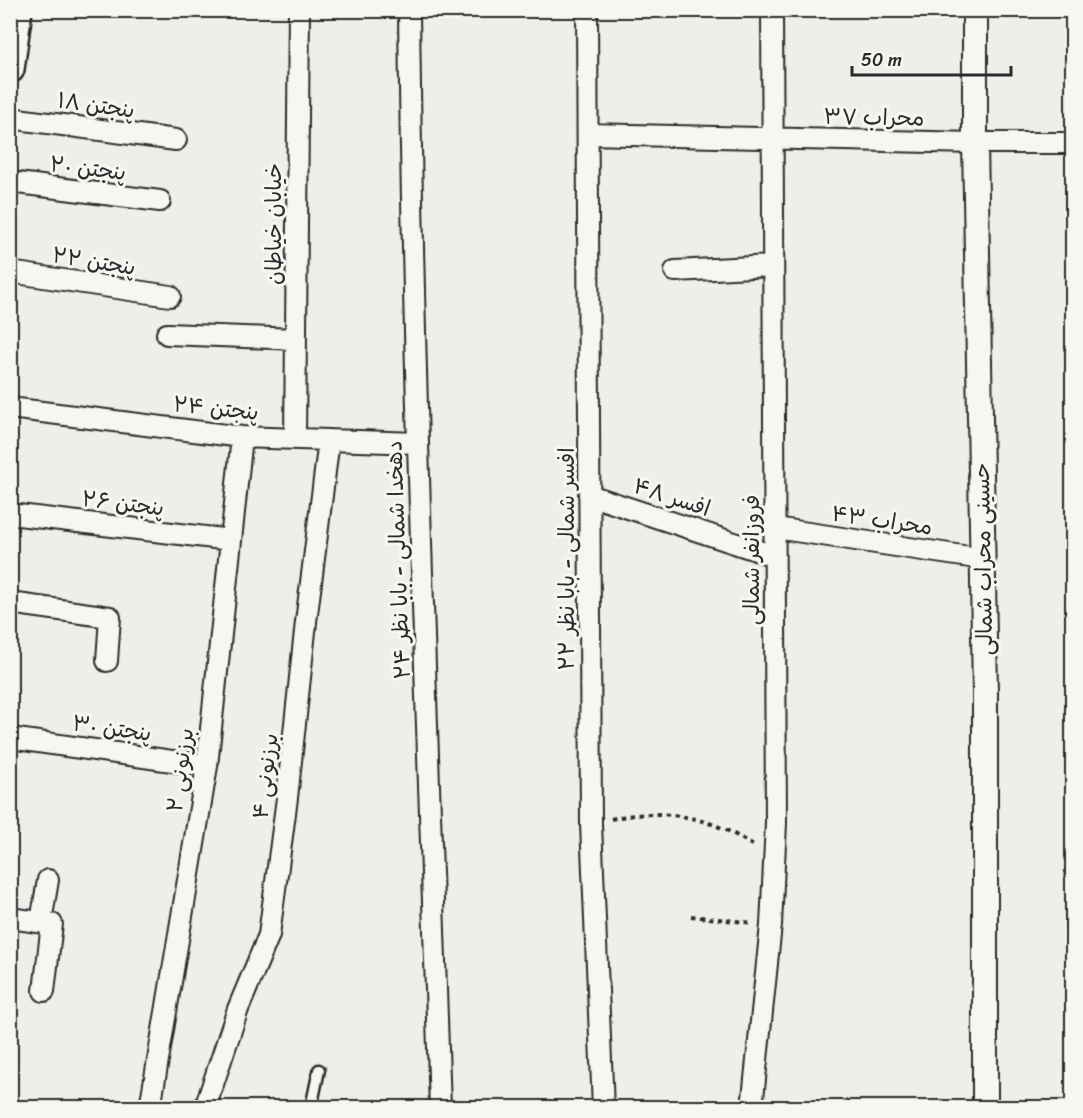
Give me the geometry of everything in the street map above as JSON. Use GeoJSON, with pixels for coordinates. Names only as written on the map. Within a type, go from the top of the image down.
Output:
{"type":"FeatureCollection","features":[{"type":"Feature","properties":{"kind":"main road"},"geometry":{"type":"LineString","coordinates":[[10,69],[18,10]]}},
{"type":"Feature","properties":{"kind":"street","name":"خیابان خیاطان"},"geometry":{"type":"LineString","coordinates":[[295,439],[298,10]]}},
{"type":"Feature","properties":{"kind":"street","name":"دهخدا شمالی - بابا نظر ۲۴"},"geometry":{"type":"LineString","coordinates":[[409,10],[418,443],[440,1107]]}},
{"type":"Feature","properties":{"kind":"street","name":"افسر شمالی - بابا نظر ۲۲"},"geometry":{"type":"LineString","coordinates":[[586,10],[591,824],[603,1107]]}},
{"type":"Feature","properties":{"kind":"street","name":"فروزانفر شمالی"},"geometry":{"type":"LineString","coordinates":[[753,1107],[771,925],[776,811],[772,10]]}},
{"type":"Feature","properties":{"kind":"street","name":"حسینی محراب شمالی"},"geometry":{"type":"LineString","coordinates":[[975,10],[975,143],[985,691],[985,1107]]}},
{"type":"Feature","properties":{"kind":"street","name":"پنجتن ۱۸"},"geometry":{"type":"LineString","coordinates":[[10,118],[176,140]]}},
{"type":"Feature","properties":{"kind":"street","name":"محراب ۳۷"},"geometry":{"type":"LineString","coordinates":[[588,134],[975,143],[1072,143]]}},
{"type":"Feature","properties":{"kind":"street","name":"پنجتن ۲۰"},"geometry":{"type":"LineString","coordinates":[[10,182],[160,201]]}},
{"type":"Feature","properties":{"kind":"street"},"geometry":{"type":"LineString","coordinates":[[675,271],[773,266]]}},
{"type":"Feature","properties":{"kind":"street","name":"پنجتن ۲۲"},"geometry":{"type":"LineString","coordinates":[[10,272],[170,297]]}},
{"type":"Feature","properties":{"kind":"street"},"geometry":{"type":"LineString","coordinates":[[167,334],[296,339]]}},
{"type":"Feature","properties":{"kind":"street","name":"پنجتن ۲۴"},"geometry":{"type":"LineString","coordinates":[[10,408],[242,437],[418,443]]}},
{"type":"Feature","properties":{"kind":"street","name":"برزنونی ۲"},"geometry":{"type":"LineString","coordinates":[[150,1107],[207,766],[242,437]]}},
{"type":"Feature","properties":{"kind":"street","name":"برزنونی ۴"},"geometry":{"type":"LineString","coordinates":[[205,1107],[238,1010],[269,935],[329,440]]}},
{"type":"Feature","properties":{"kind":"street","name":"افسر ۴۸"},"geometry":{"type":"LineString","coordinates":[[589,495],[774,556]]}},
{"type":"Feature","properties":{"kind":"street","name":"پنجتن ۲۶"},"geometry":{"type":"LineString","coordinates":[[10,514],[231,540]]}},
{"type":"Feature","properties":{"kind":"street","name":"محراب ۴۳"},"geometry":{"type":"LineString","coordinates":[[775,528],[983,559]]}},
{"type":"Feature","properties":{"kind":"street"},"geometry":{"type":"LineString","coordinates":[[10,603],[110,617],[107,661]]}},
{"type":"Feature","properties":{"kind":"street","name":"پنجتن ۳۰"},"geometry":{"type":"LineString","coordinates":[[10,738],[207,766]]}},
{"type":"Feature","properties":{"kind":"street"},"geometry":{"type":"LineString","coordinates":[[44,991],[48,880]]}},
{"type":"Feature","properties":{"kind":"street"},"geometry":{"type":"LineString","coordinates":[[10,918],[46,923]]}},
{"type":"Feature","properties":{"kind":"lane"},"geometry":{"type":"LineString","coordinates":[[311,1107],[319,1070]]}},
{"type":"Feature","properties":{"kind":"path"},"geometry":{"type":"LineString","coordinates":[[591,824],[631,815],[669,814],[696,819],[727,830],[774,857]]}},
{"type":"Feature","properties":{"kind":"path"},"geometry":{"type":"LineString","coordinates":[[691,916],[771,925]]}}]}
